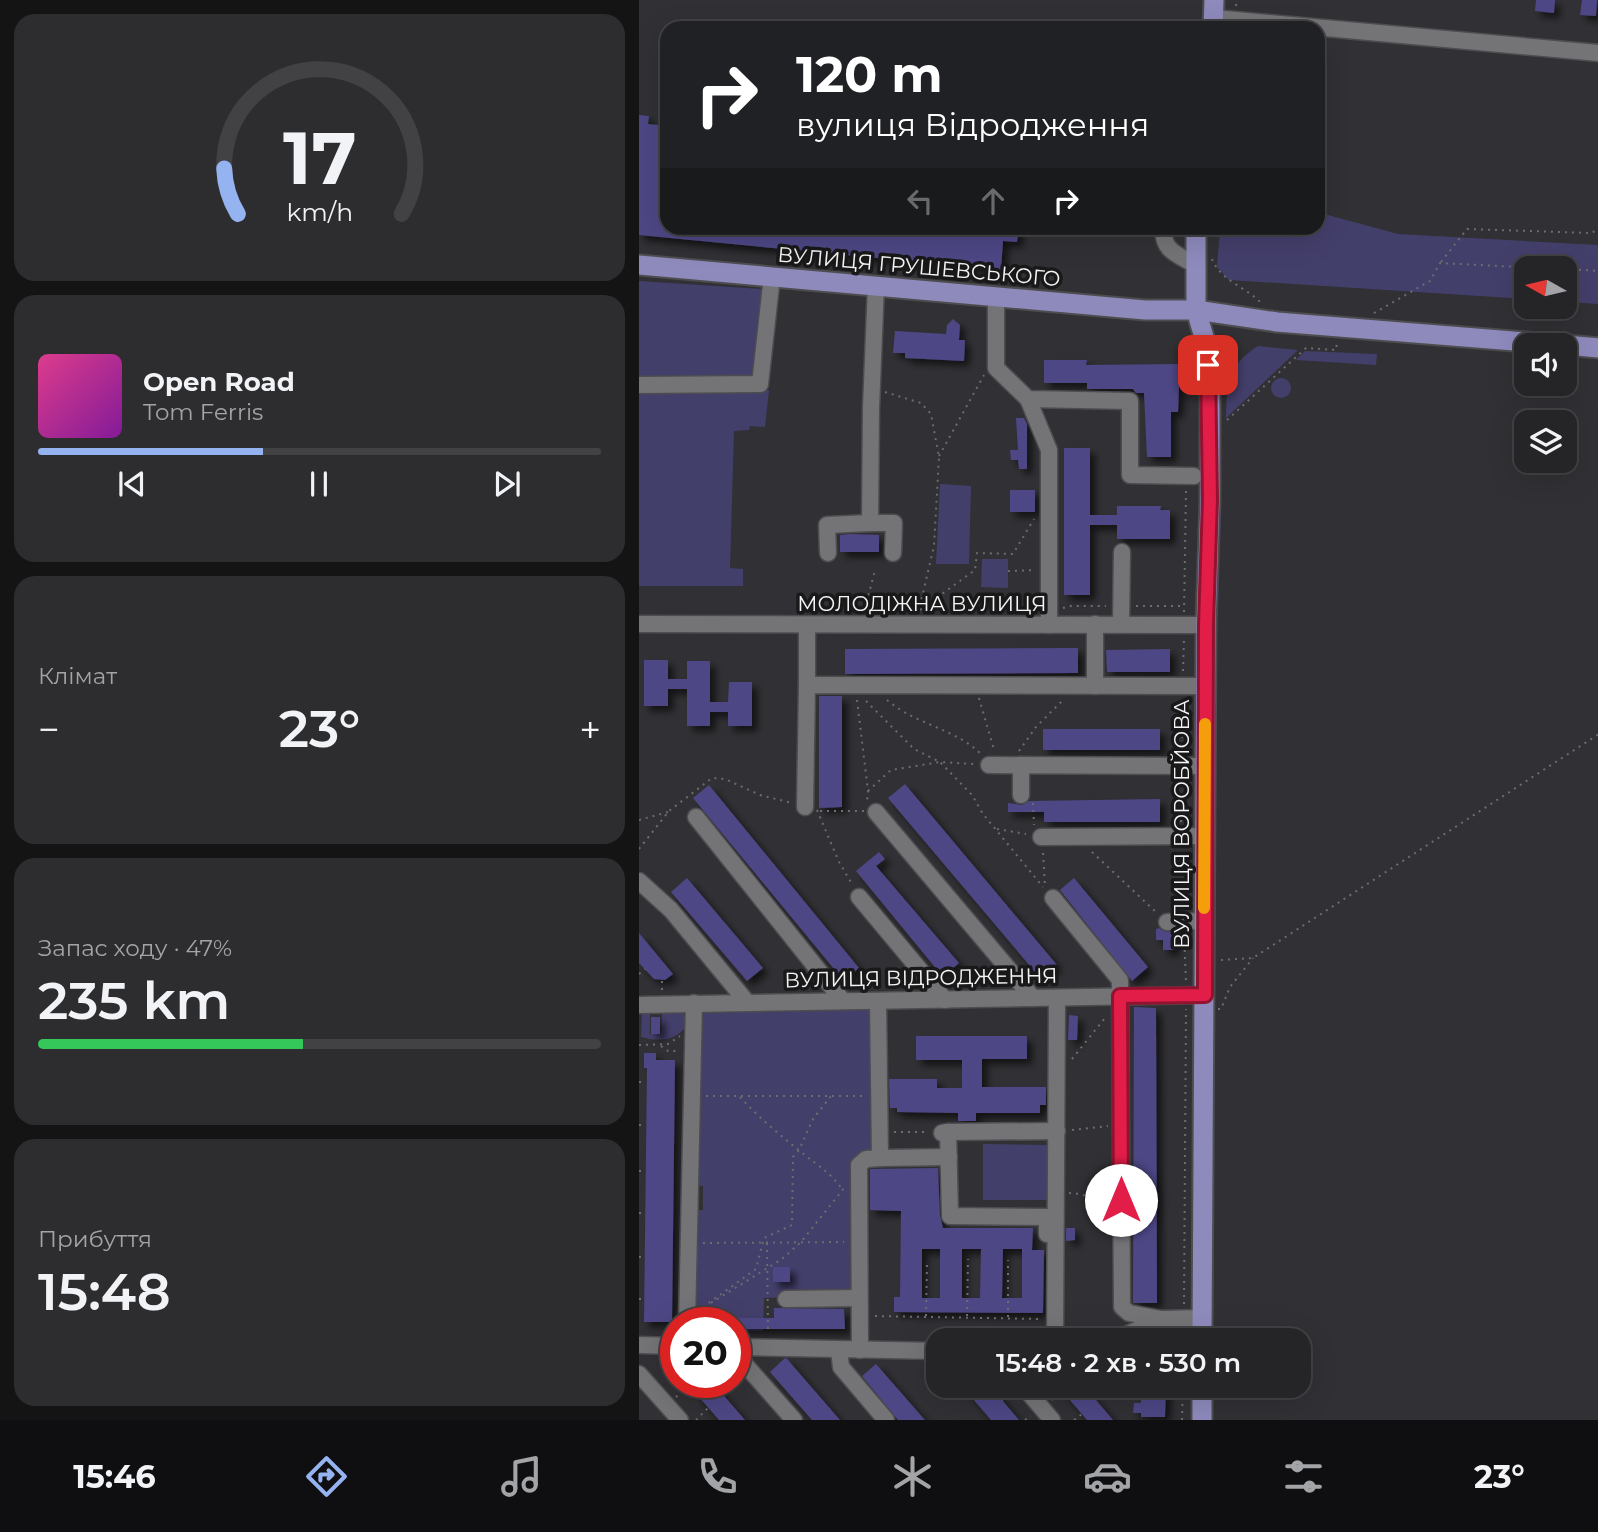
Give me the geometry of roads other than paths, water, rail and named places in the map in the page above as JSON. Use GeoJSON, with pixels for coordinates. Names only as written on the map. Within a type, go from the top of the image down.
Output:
{"type":"FeatureCollection","features":[{"type":"Feature","properties":{"kind":"main road","name":"ВУЛИЦЯ ВОРОБЙОВА"},"geometry":{"type":"LineString","coordinates":[[1197,1328],[1193,1318],[1194,921],[1204,836],[1210,499],[1210,387],[1206,344],[1196,310],[1203,260],[1198,235]]}},
{"type":"Feature","properties":{"kind":"main road","name":"ВУЛИЦЯ ГРУШЕВСЬКОГО"},"geometry":{"type":"LineString","coordinates":[[639,265],[996,298],[1145,310],[1196,310],[1277,322],[1514,341]]}},
{"type":"Feature","properties":{"kind":"main road","name":"ВУЛИЦЯ ГРУШЕВСЬКОГО"},"geometry":{"type":"LineString","coordinates":[[1577,346],[1598,348]]}},
{"type":"Feature","properties":{"kind":"main road"},"geometry":{"type":"LineString","coordinates":[[1202,1398],[1202,1420]]}},
{"type":"Feature","properties":{"kind":"street"},"geometry":{"type":"LineString","coordinates":[[1214,15],[1275,21]]}},
{"type":"Feature","properties":{"kind":"street"},"geometry":{"type":"LineString","coordinates":[[1325,26],[1598,53]]}},
{"type":"Feature","properties":{"kind":"street"},"geometry":{"type":"LineString","coordinates":[[1163,235],[1163,240],[1172,252],[1203,260]]}},
{"type":"Feature","properties":{"kind":"street"},"geometry":{"type":"LineString","coordinates":[[639,385],[760,384],[772,276]]}},
{"type":"Feature","properties":{"kind":"street"},"geometry":{"type":"LineString","coordinates":[[870,523],[876,285]]}},
{"type":"Feature","properties":{"kind":"street"},"geometry":{"type":"LineString","coordinates":[[996,298],[996,368],[1029,399],[1049,450],[1050,625]]}},
{"type":"Feature","properties":{"kind":"street"},"geometry":{"type":"LineString","coordinates":[[1029,399],[1130,401],[1130,475],[1194,476]]}},
{"type":"Feature","properties":{"kind":"street"},"geometry":{"type":"LineString","coordinates":[[1209,445],[1194,476],[1194,485],[1210,499]]}},
{"type":"Feature","properties":{"kind":"street"},"geometry":{"type":"LineString","coordinates":[[828,553],[827,525],[894,523],[893,553]]}},
{"type":"Feature","properties":{"kind":"street"},"geometry":{"type":"LineString","coordinates":[[1121,624],[1122,552]]}},
{"type":"Feature","properties":{"kind":"street","name":"МОЛОДІЖНА ВУЛИЦЯ"},"geometry":{"type":"LineString","coordinates":[[639,624],[1206,625]]}},
{"type":"Feature","properties":{"kind":"street"},"geometry":{"type":"LineString","coordinates":[[1095,624],[1095,686]]}},
{"type":"Feature","properties":{"kind":"street"},"geometry":{"type":"LineString","coordinates":[[807,625],[812,809]]}},
{"type":"Feature","properties":{"kind":"street"},"geometry":{"type":"LineString","coordinates":[[807,685],[1205,686]]}},
{"type":"Feature","properties":{"kind":"street"},"geometry":{"type":"LineString","coordinates":[[1021,795],[1001,765],[1205,766]]}},
{"type":"Feature","properties":{"kind":"street"},"geometry":{"type":"LineString","coordinates":[[876,812],[1033,998]]}},
{"type":"Feature","properties":{"kind":"street"},"geometry":{"type":"LineString","coordinates":[[696,817],[843,1002]]}},
{"type":"Feature","properties":{"kind":"street"},"geometry":{"type":"LineString","coordinates":[[1041,837],[1204,836]]}},
{"type":"Feature","properties":{"kind":"street"},"geometry":{"type":"LineString","coordinates":[[639,881],[671,910],[746,1001]]}},
{"type":"Feature","properties":{"kind":"street"},"geometry":{"type":"LineString","coordinates":[[859,897],[945,1000]]}},
{"type":"Feature","properties":{"kind":"street"},"geometry":{"type":"LineString","coordinates":[[1053,898],[1120,981],[1122,1307],[1129,1314],[1161,1319],[1193,1318]]}},
{"type":"Feature","properties":{"kind":"street"},"geometry":{"type":"LineString","coordinates":[[1167,922],[1194,921]]}},
{"type":"Feature","properties":{"kind":"street","name":"ВУЛИЦЯ ВІДРОДЖЕННЯ"},"geometry":{"type":"LineString","coordinates":[[639,1005],[1195,995]]}},
{"type":"Feature","properties":{"kind":"street"},"geometry":{"type":"LineString","coordinates":[[1053,1328],[1057,1192],[1057,998]]}},
{"type":"Feature","properties":{"kind":"street"},"geometry":{"type":"LineString","coordinates":[[878,1002],[881,1158]]}},
{"type":"Feature","properties":{"kind":"street"},"geometry":{"type":"LineString","coordinates":[[687,1307],[693,1003]]}},
{"type":"Feature","properties":{"kind":"street"},"geometry":{"type":"LineString","coordinates":[[1053,1328],[1047,1217],[950,1216],[949,1157],[945,1133],[1057,1131]]}},
{"type":"Feature","properties":{"kind":"street"},"geometry":{"type":"LineString","coordinates":[[860,1350],[859,1165],[867,1159],[949,1157]]}},
{"type":"Feature","properties":{"kind":"street"},"geometry":{"type":"LineString","coordinates":[[786,1299],[859,1297]]}},
{"type":"Feature","properties":{"kind":"street"},"geometry":{"type":"LineString","coordinates":[[1141,1328],[1161,1319]]}},
{"type":"Feature","properties":{"kind":"street"},"geometry":{"type":"LineString","coordinates":[[639,1345],[660,1346]]}},
{"type":"Feature","properties":{"kind":"street"},"geometry":{"type":"LineString","coordinates":[[751,1348],[926,1351]]}},
{"type":"Feature","properties":{"kind":"street"},"geometry":{"type":"LineString","coordinates":[[839,1350],[841,1367],[886,1420]]}},
{"type":"Feature","properties":{"kind":"street"},"geometry":{"type":"LineString","coordinates":[[751,1371],[794,1420]]}},
{"type":"Feature","properties":{"kind":"street"},"geometry":{"type":"LineString","coordinates":[[639,1374],[680,1420]]}},
{"type":"Feature","properties":{"kind":"street"},"geometry":{"type":"LineString","coordinates":[[1033,1398],[1052,1420]]}}]}
